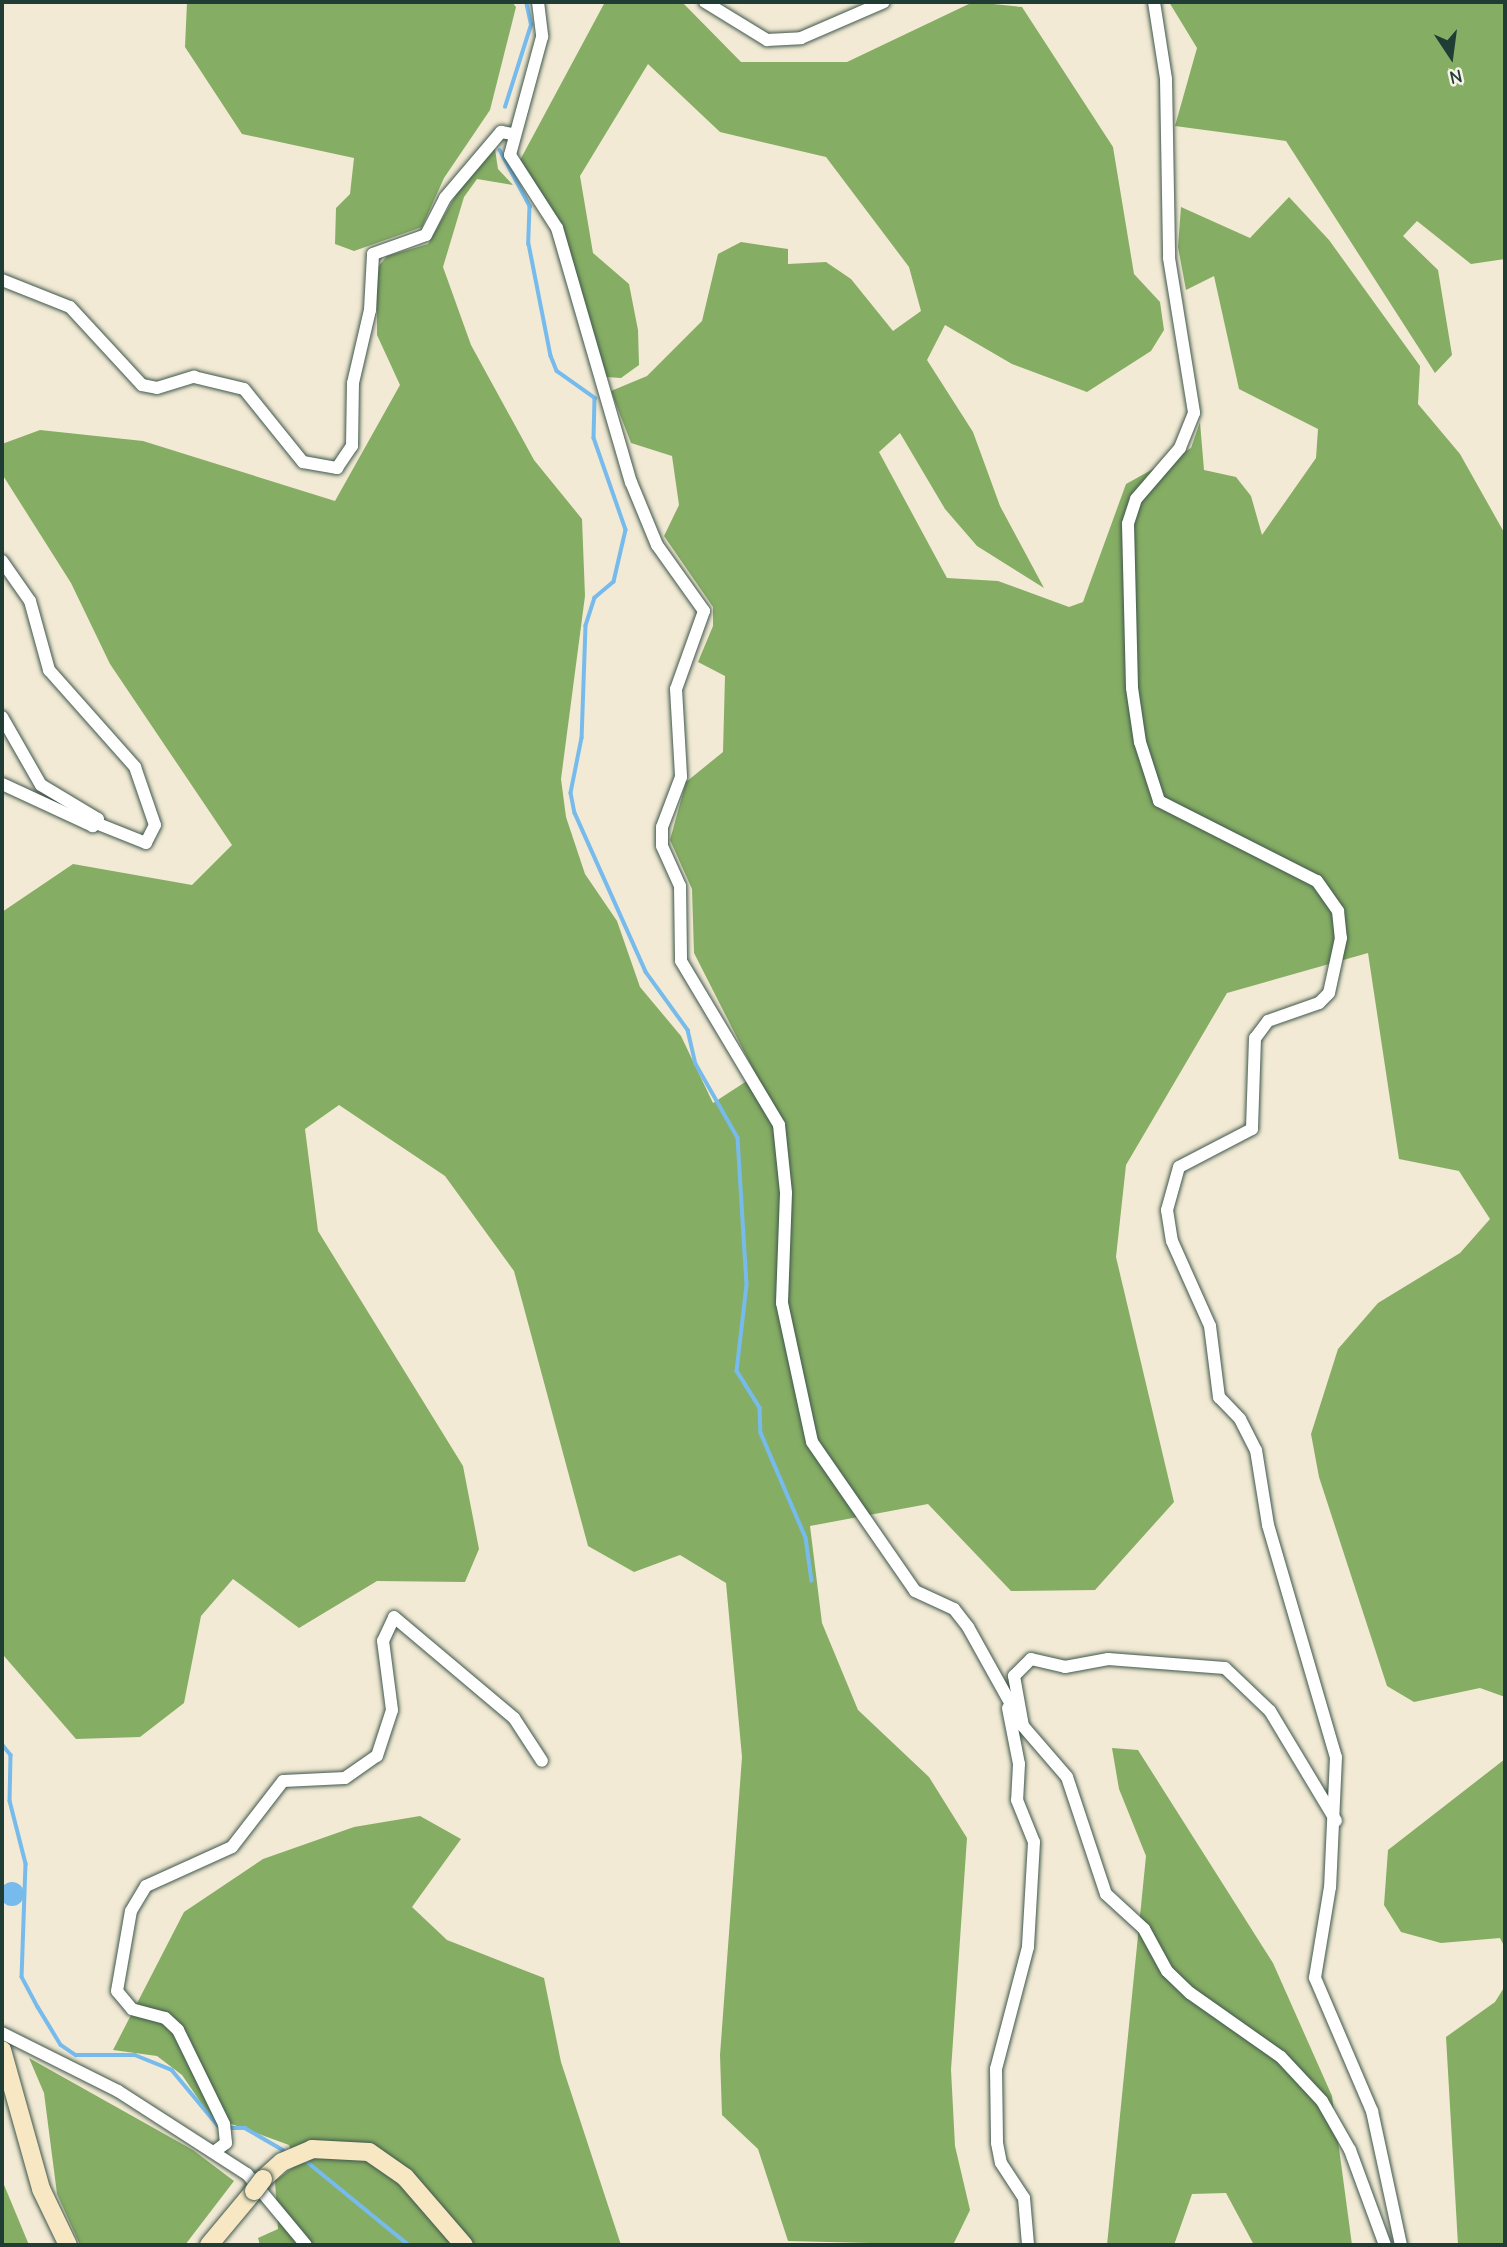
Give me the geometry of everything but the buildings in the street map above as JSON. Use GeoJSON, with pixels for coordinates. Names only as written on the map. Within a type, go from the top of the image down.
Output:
{"type":"FeatureCollection","features":[{"type":"Feature","properties":{"kind":"street"},"geometry":{"type":"LineString","coordinates":[[538,2],[542,37],[512,134],[512,164],[556,228],[631,482],[657,545],[704,611],[676,689],[681,776],[662,827],[662,846],[680,886],[681,961],[779,1125],[786,1193],[782,1303],[812,1442],[915,1591],[954,1609],[968,1627],[1023,1726],[1077,1793],[1106,1894],[1144,1929],[1167,1971],[1281,2057],[1322,2101],[1350,2150],[1385,2245]]}},
{"type":"Feature","properties":{"kind":"street"},"geometry":{"type":"LineString","coordinates":[[705,2],[768,40],[801,38],[884,2]]}},
{"type":"Feature","properties":{"kind":"street"},"geometry":{"type":"LineString","coordinates":[[1154,2],[1166,79],[1169,258],[1194,413],[1180,448],[1136,499],[1128,524],[1132,688],[1140,742],[1159,801],[1317,881],[1338,911],[1341,938],[1329,993],[1319,1003],[1268,1021],[1255,1038],[1252,1129],[1179,1167],[1167,1210],[1172,1241],[1210,1326],[1219,1397],[1240,1419],[1256,1450],[1268,1525],[1336,1757],[1336,1822],[1315,1978],[1372,2111],[1401,2245]]}},
{"type":"Feature","properties":{"kind":"street"},"geometry":{"type":"LineString","coordinates":[[2,280],[70,307],[142,385],[157,388],[194,377],[244,389],[303,462],[337,468],[352,446],[353,383],[370,310],[373,254],[426,235],[445,198],[501,132],[512,134]]}},
{"type":"Feature","properties":{"kind":"street"},"geometry":{"type":"LineString","coordinates":[[2,561],[30,601],[49,670],[135,767],[155,825],[146,842],[2,784]]}},
{"type":"Feature","properties":{"kind":"street"},"geometry":{"type":"LineString","coordinates":[[2,717],[41,785],[96,823]]}},
{"type":"Feature","properties":{"kind":"street"},"geometry":{"type":"LineString","coordinates":[[214,2152],[225,2129],[178,2030],[165,2018],[132,2010],[117,1991],[131,1911],[146,1886],[232,1847],[283,1781],[345,1778],[377,1756],[391,1710],[383,1642],[394,1617],[472,1689],[514,1718],[542,1761]]}},
{"type":"Feature","properties":{"kind":"street"},"geometry":{"type":"LineString","coordinates":[[1023,1726],[1014,1676],[1031,1659],[1065,1667],[1108,1659],[1225,1668],[1270,1712],[1336,1822]]}},
{"type":"Feature","properties":{"kind":"street"},"geometry":{"type":"LineString","coordinates":[[1006,1698],[1019,1764],[1017,1800],[1034,1842],[1028,1947],[996,2069],[997,2143],[1001,2163],[1024,2197],[1028,2245]]}},
{"type":"Feature","properties":{"kind":"street"},"geometry":{"type":"LineString","coordinates":[[2,2033],[17,2035],[118,2091],[214,2152],[271,2196],[306,2245]]}},
{"type":"Feature","properties":{"kind":"street"},"geometry":{"type":"LineString","coordinates":[[2,2050],[41,2189],[68,2245]]}},
{"type":"Feature","properties":{"kind":"street"},"geometry":{"type":"LineString","coordinates":[[209,2245],[258,2185],[282,2162],[312,2149],[369,2152],[396,2169],[464,2245]]}},
{"type":"Feature","properties":{"kind":"green space"},"geometry":{"type":"Polygon","coordinates":[[[187,2],[512,2],[516,7],[490,110],[444,178],[422,227],[354,251],[335,244],[336,208],[350,194],[354,158],[242,134],[185,47],[187,2]]]}},
{"type":"Feature","properties":{"kind":"green space"},"geometry":{"type":"Polygon","coordinates":[[[605,2],[682,2],[741,62],[847,62],[973,2],[1022,7],[1113,147],[1134,274],[1160,302],[1164,330],[1151,351],[1087,392],[1012,364],[945,325],[927,360],[973,432],[1000,506],[1044,588],[977,546],[945,509],[900,433],[879,452],[947,578],[998,581],[1069,607],[1083,602],[1126,484],[1191,448],[1200,422],[1204,470],[1236,477],[1251,496],[1262,535],[1316,458],[1318,429],[1239,389],[1214,276],[1186,290],[1178,247],[1181,207],[1250,238],[1289,197],[1329,240],[1420,366],[1418,404],[1460,454],[1505,534],[1505,1697],[1480,1688],[1414,1702],[1387,1686],[1319,1477],[1311,1434],[1338,1349],[1378,1303],[1460,1253],[1490,1219],[1459,1171],[1399,1159],[1368,953],[1227,993],[1126,1165],[1116,1257],[1174,1502],[1095,1590],[1011,1591],[928,1504],[810,1526],[822,1623],[858,1710],[929,1777],[967,1838],[951,2070],[955,2146],[970,2210],[953,2245],[788,2241],[758,2149],[722,2115],[720,2055],[742,1757],[726,1583],[680,1555],[634,1572],[588,1546],[514,1271],[445,1176],[339,1105],[305,1129],[318,1231],[463,1466],[479,1549],[465,1582],[377,1581],[299,1628],[233,1579],[201,1616],[184,1703],[140,1737],[76,1739],[4,1656],[2,1646],[2,912],[73,864],[192,885],[232,845],[110,664],[71,583],[2,474],[2,444],[40,430],[143,441],[335,501],[400,385],[377,335],[377,268],[387,256],[428,244],[457,193],[495,149],[498,169],[513,185],[477,179],[464,197],[443,267],[471,345],[534,460],[582,519],[585,596],[561,779],[566,817],[585,874],[617,921],[640,987],[681,1036],[713,1103],[756,1075],[694,953],[692,889],[670,840],[686,782],[723,752],[725,676],[698,662],[713,626],[713,607],[664,536],[679,505],[672,456],[631,443],[611,391],[647,376],[702,321],[718,254],[741,242],[788,249],[788,264],[826,262],[851,279],[893,331],[921,311],[909,267],[826,157],[720,132],[648,64],[580,176],[593,253],[629,284],[638,330],[639,365],[621,378],[605,377],[563,228],[519,162],[605,2]]]}},
{"type":"Feature","properties":{"kind":"green space"},"geometry":{"type":"Polygon","coordinates":[[[1169,2],[1505,2],[1505,259],[1471,264],[1417,221],[1403,236],[1438,270],[1452,355],[1435,373],[1286,141],[1175,126],[1197,48],[1169,2]]]}},
{"type":"Feature","properties":{"kind":"green space"},"geometry":{"type":"Polygon","coordinates":[[[1112,1748],[1138,1750],[1273,1963],[1332,2096],[1352,2245],[1254,2245],[1226,2193],[1192,2194],[1174,2245],[1107,2245],[1146,1856],[1119,1789],[1112,1748]]]}},
{"type":"Feature","properties":{"kind":"green space"},"geometry":{"type":"Polygon","coordinates":[[[1505,1759],[1505,1948],[1500,1938],[1441,1943],[1401,1932],[1384,1905],[1388,1850],[1505,1759]]]}},
{"type":"Feature","properties":{"kind":"green space"},"geometry":{"type":"Polygon","coordinates":[[[420,1816],[461,1839],[412,1907],[447,1940],[544,1978],[561,2062],[621,2245],[260,2245],[258,2238],[278,2229],[275,2181],[296,2165],[289,2145],[210,2116],[182,2075],[157,2056],[113,2050],[184,1912],[263,1859],[354,1827],[420,1816]]]}},
{"type":"Feature","properties":{"kind":"green space"},"geometry":{"type":"Polygon","coordinates":[[[1505,1986],[1505,2245],[1458,2245],[1446,2037],[1495,2002],[1505,1986]]]}},
{"type":"Feature","properties":{"kind":"green space"},"geometry":{"type":"Polygon","coordinates":[[[29,2058],[193,2150],[234,2181],[185,2245],[80,2245],[57,2194],[44,2093],[29,2058]]]}},
{"type":"Feature","properties":{"kind":"green space"},"geometry":{"type":"Polygon","coordinates":[[[2,2180],[29,2245],[2,2245],[2,2180]]]}},
{"type":"Feature","properties":{"kind":"water"},"geometry":{"type":"Polygon","coordinates":[[[12,1882],[20,1886],[24,1894],[20,1902],[12,1906],[4,1902],[0,1894],[4,1886],[12,1882]]]}},
{"type":"Feature","properties":{"kind":"waterway"},"geometry":{"type":"LineString","coordinates":[[505,107],[531,25],[526,2]]}},
{"type":"Feature","properties":{"kind":"waterway"},"geometry":{"type":"LineString","coordinates":[[500,150],[530,206],[529,244],[551,356],[557,371],[595,398],[594,438],[626,530],[614,582],[595,598],[586,626],[582,738],[571,793],[575,813],[646,972],[688,1030],[696,1064],[738,1138],[747,1285],[737,1371],[760,1408],[761,1433],[806,1538],[812,1581]]}},
{"type":"Feature","properties":{"kind":"waterway"},"geometry":{"type":"LineString","coordinates":[[2,1744],[11,1755],[10,1801],[26,1864],[22,1977],[38,2007],[61,2045],[76,2055],[135,2055],[172,2070],[221,2129]]}},
{"type":"Feature","properties":{"kind":"waterway"},"geometry":{"type":"LineString","coordinates":[[228,2128],[245,2128],[283,2150]]}},
{"type":"Feature","properties":{"kind":"waterway"},"geometry":{"type":"LineString","coordinates":[[305,2160],[409,2245]]}}]}
